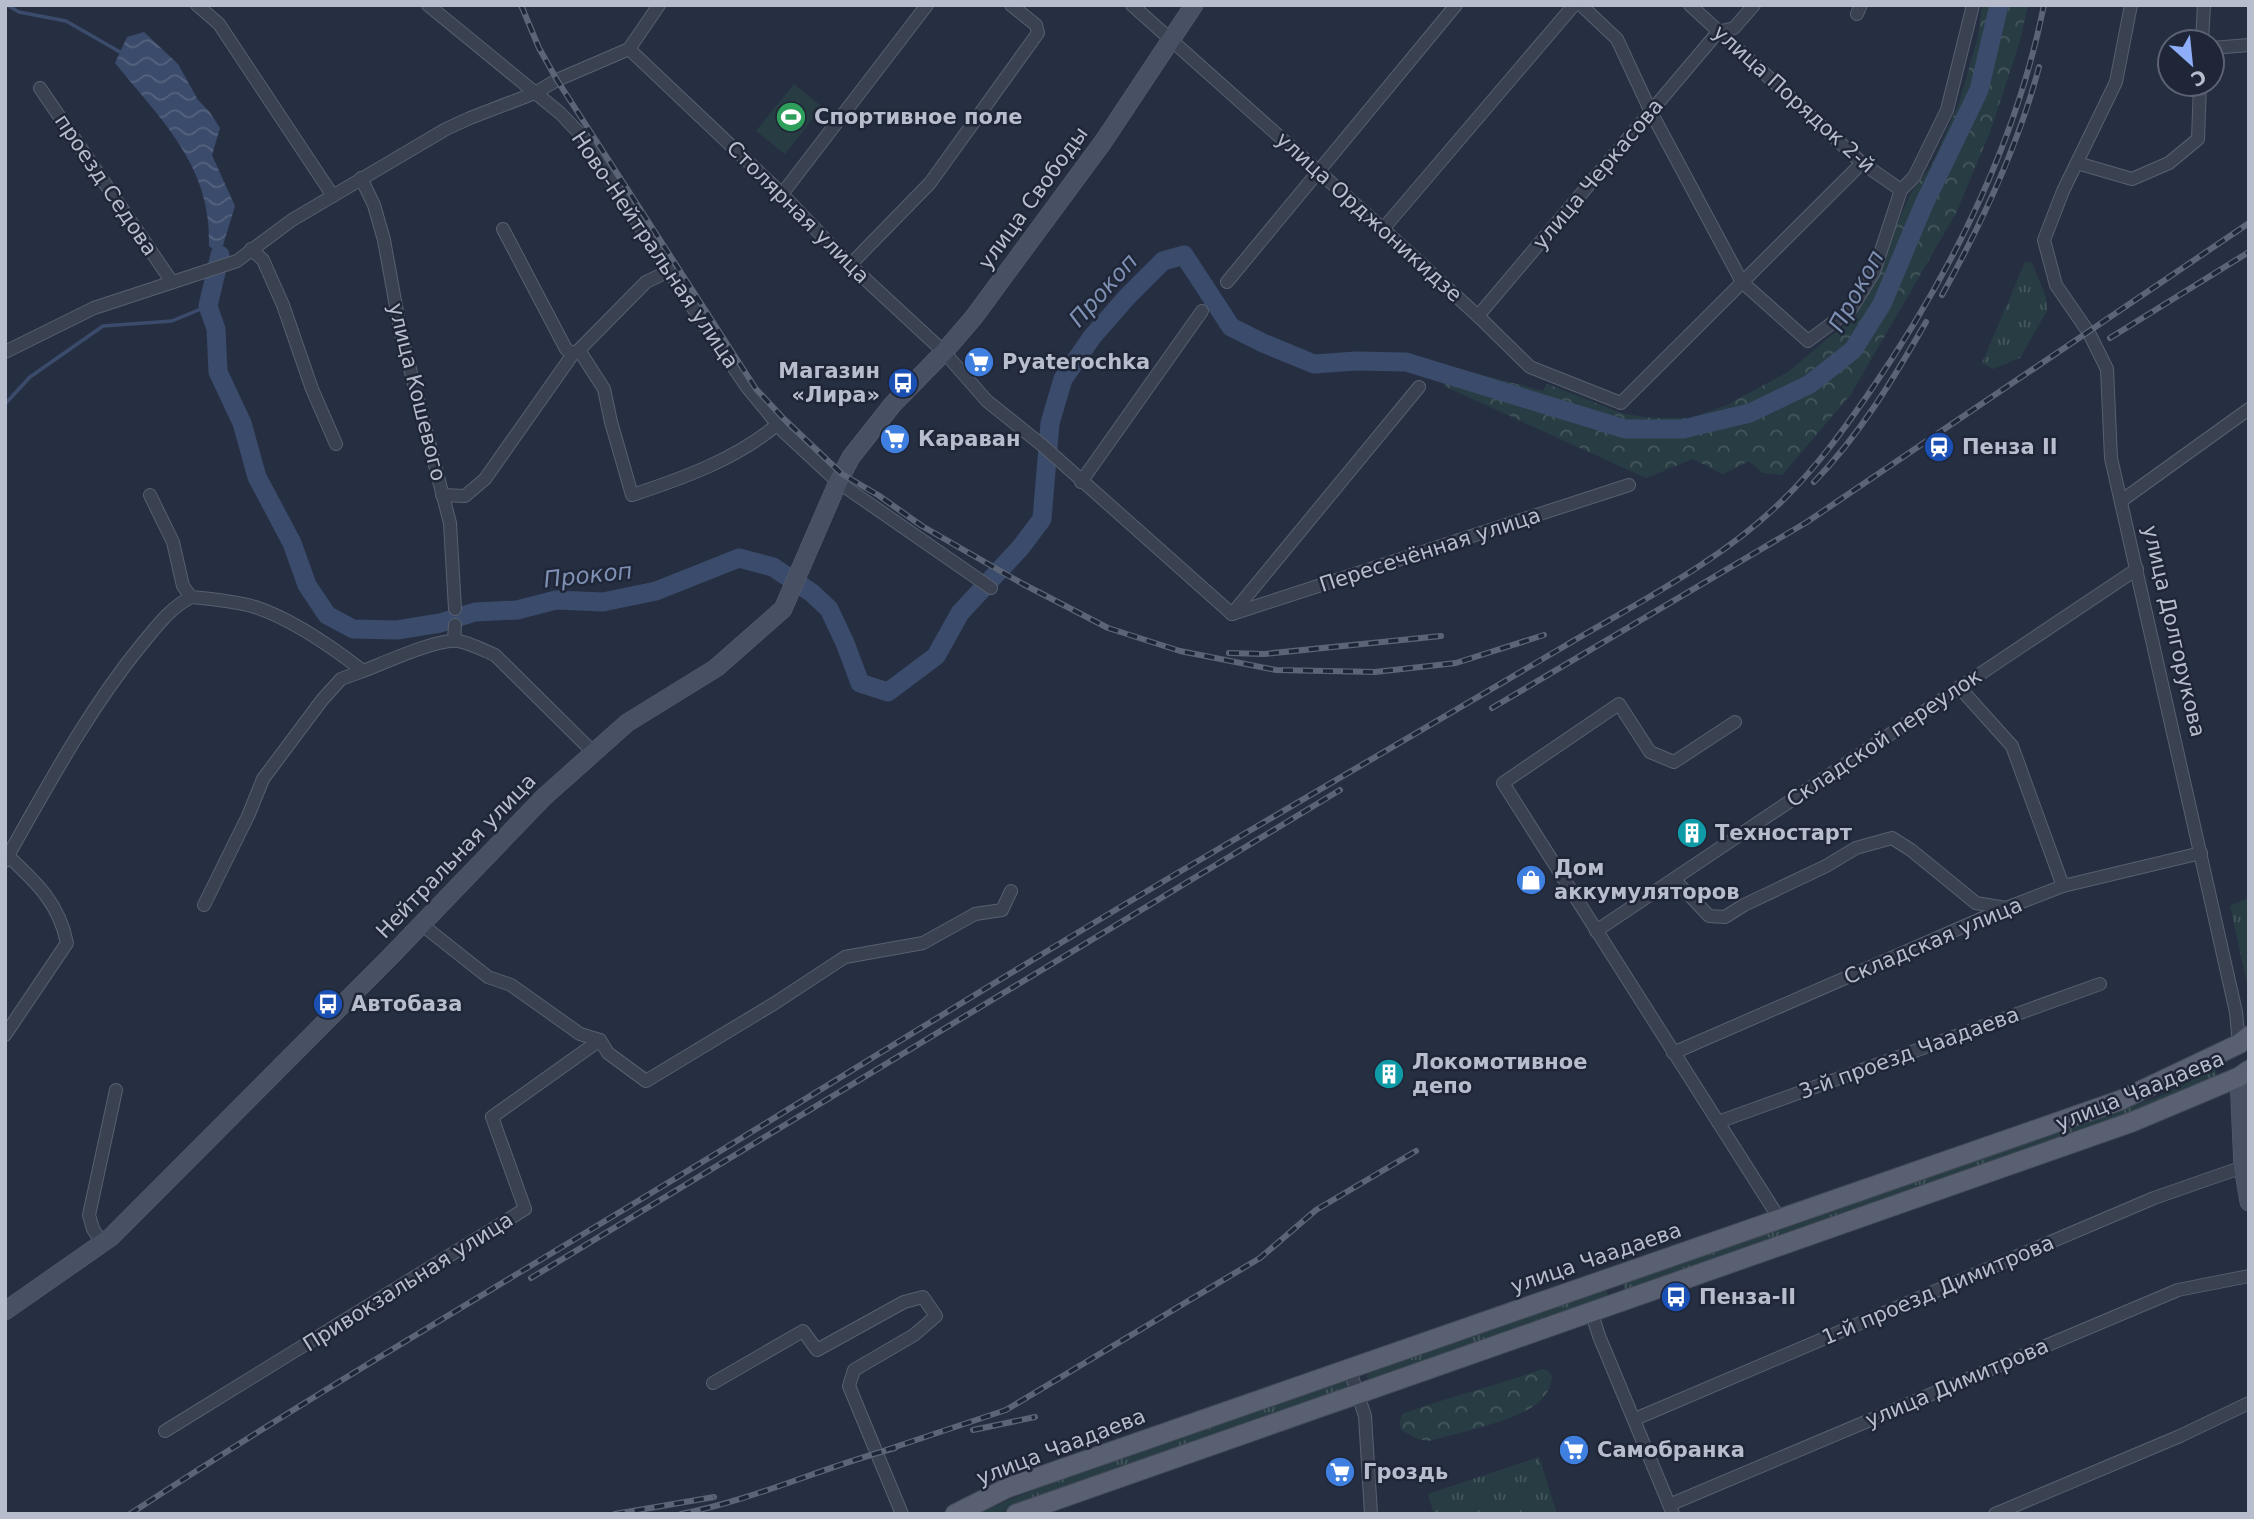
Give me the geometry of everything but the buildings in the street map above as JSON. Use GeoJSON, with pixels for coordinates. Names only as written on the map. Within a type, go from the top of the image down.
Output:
{"type":"FeatureCollection","features":[{"type":"Feature","properties":{"kind":"main road","name":"улица Свободы"},"geometry":{"type":"LineString","coordinates":[[893,404],[974,317],[1103,142],[1194,5]]}},
{"type":"Feature","properties":{"kind":"main road","name":"Нейтральная улица"},"geometry":{"type":"LineString","coordinates":[[5,1311],[111,1237],[544,797],[627,723],[716,668],[783,609],[851,457],[893,404]]}},
{"type":"Feature","properties":{"kind":"main road"},"geometry":{"type":"LineString","coordinates":[[2244,1040],[2243,1167],[2249,1202]]}},
{"type":"Feature","properties":{"kind":"main road","name":"улица Чаадаева"},"geometry":{"type":"LineString","coordinates":[[955,1514],[1007,1488],[2122,1100],[2244,1040]]}},
{"type":"Feature","properties":{"kind":"main road","name":"улица Чаадаева"},"geometry":{"type":"LineString","coordinates":[[1016,1514],[2132,1122],[2244,1074]]}},
{"type":"Feature","properties":{"kind":"street"},"geometry":{"type":"LineString","coordinates":[[197,5],[219,24],[332,196]]}},
{"type":"Feature","properties":{"kind":"street","name":"Ново-Нейтральная улица"},"geometry":{"type":"LineString","coordinates":[[428,5],[560,113],[583,137],[747,387],[778,425],[838,482],[991,588]]}},
{"type":"Feature","properties":{"kind":"street"},"geometry":{"type":"LineString","coordinates":[[5,352],[94,308],[237,261],[292,220],[446,129],[534,93],[557,80],[629,49],[659,5]]}},
{"type":"Feature","properties":{"kind":"street"},"geometry":{"type":"LineString","coordinates":[[782,194],[927,5]]}},
{"type":"Feature","properties":{"kind":"street"},"geometry":{"type":"LineString","coordinates":[[850,265],[930,183],[1038,33],[1037,25],[1011,5]]}},
{"type":"Feature","properties":{"kind":"street","name":"улица Орджоникидзе"},"geometry":{"type":"LineString","coordinates":[[1132,5],[1478,316],[1530,367],[1621,403],[1742,282]]}},
{"type":"Feature","properties":{"kind":"street"},"geometry":{"type":"LineString","coordinates":[[1227,282],[1456,5]]}},
{"type":"Feature","properties":{"kind":"street"},"geometry":{"type":"LineString","coordinates":[[1382,229],[1574,5]]}},
{"type":"Feature","properties":{"kind":"street"},"geometry":{"type":"LineString","coordinates":[[1581,5],[1617,39],[1651,112],[1742,282],[1808,341],[1851,309],[1874,272],[1901,190],[1914,177],[1947,110],[1973,5]]}},
{"type":"Feature","properties":{"kind":"street","name":"улица Порядок 2-й"},"geometry":{"type":"LineString","coordinates":[[1690,5],[1862,163],[1901,190]]}},
{"type":"Feature","properties":{"kind":"street","name":"улица Черкасова"},"geometry":{"type":"LineString","coordinates":[[1478,316],[1718,32],[1734,28],[1754,5]]}},
{"type":"Feature","properties":{"kind":"street"},"geometry":{"type":"LineString","coordinates":[[2131,5],[2116,82],[2077,163],[2132,178],[2169,163],[2198,139],[2199,98]]}},
{"type":"Feature","properties":{"kind":"street"},"geometry":{"type":"LineString","coordinates":[[2203,28],[2204,5]]}},
{"type":"Feature","properties":{"kind":"street"},"geometry":{"type":"LineString","coordinates":[[2226,47],[2249,45]]}},
{"type":"Feature","properties":{"kind":"street","name":"Столярная улица"},"geometry":{"type":"LineString","coordinates":[[629,49],[782,194],[850,265],[944,352],[987,401],[1042,445],[1081,482]]}},
{"type":"Feature","properties":{"kind":"street","name":"проезд Седова"},"geometry":{"type":"LineString","coordinates":[[40,88],[172,282]]}},
{"type":"Feature","properties":{"kind":"street"},"geometry":{"type":"LineString","coordinates":[[1742,282],[1862,163]]}},
{"type":"Feature","properties":{"kind":"street","name":"улица Долгорукова"},"geometry":{"type":"LineString","coordinates":[[2077,163],[2043,240],[2056,285],[2088,333],[2107,369],[2111,458],[2244,1040]]}},
{"type":"Feature","properties":{"kind":"street","name":"улица Кошевого"},"geometry":{"type":"LineString","coordinates":[[362,178],[384,240],[401,334],[450,523],[455,609]]}},
{"type":"Feature","properties":{"kind":"street"},"geometry":{"type":"LineString","coordinates":[[503,229],[566,349],[576,352],[604,389],[632,495],[681,479],[748,447],[778,425]]}},
{"type":"Feature","properties":{"kind":"street"},"geometry":{"type":"LineString","coordinates":[[251,249],[263,260],[283,305],[312,389],[336,444]]}},
{"type":"Feature","properties":{"kind":"street"},"geometry":{"type":"LineString","coordinates":[[442,495],[465,496],[485,479],[576,352],[646,282],[669,271]]}},
{"type":"Feature","properties":{"kind":"street"},"geometry":{"type":"LineString","coordinates":[[1202,311],[1081,482],[1231,614],[1419,387]]}},
{"type":"Feature","properties":{"kind":"street"},"geometry":{"type":"LineString","coordinates":[[2121,500],[2249,409]]}},
{"type":"Feature","properties":{"kind":"street","name":"Пересечённая улица"},"geometry":{"type":"LineString","coordinates":[[1231,614],[1629,485]]}},
{"type":"Feature","properties":{"kind":"street"},"geometry":{"type":"LineString","coordinates":[[150,495],[173,542],[183,586],[191,597]]}},
{"type":"Feature","properties":{"kind":"street","name":"Складской переулок"},"geometry":{"type":"LineString","coordinates":[[1597,931],[2137,569]]}},
{"type":"Feature","properties":{"kind":"street"},"geometry":{"type":"LineString","coordinates":[[5,1035],[66,943],[65,933],[46,893],[7,858],[90,715],[130,659],[173,607],[191,597],[255,607],[277,616],[337,651],[363,671]]}},
{"type":"Feature","properties":{"kind":"street"},"geometry":{"type":"LineString","coordinates":[[454,640],[455,625]]}},
{"type":"Feature","properties":{"kind":"street"},"geometry":{"type":"LineString","coordinates":[[204,905],[248,816],[263,779],[341,679],[431,645],[454,640],[495,655],[594,753]]}},
{"type":"Feature","properties":{"kind":"street"},"geometry":{"type":"LineString","coordinates":[[1959,687],[2012,746],[2063,886]]}},
{"type":"Feature","properties":{"kind":"street"},"geometry":{"type":"LineString","coordinates":[[1735,722],[1674,762],[1650,752],[1619,705],[1503,783],[1779,1219]]}},
{"type":"Feature","properties":{"kind":"street"},"geometry":{"type":"LineString","coordinates":[[1674,879],[1709,916],[1725,917],[1856,848],[1892,838],[1911,850],[1976,903],[2006,908]]}},
{"type":"Feature","properties":{"kind":"street","name":"Складская улица"},"geometry":{"type":"LineString","coordinates":[[1673,1052],[2063,886],[2201,853]]}},
{"type":"Feature","properties":{"kind":"street"},"geometry":{"type":"LineString","coordinates":[[421,924],[488,977],[511,985],[580,1034],[600,1040],[608,1053],[646,1081],[845,957],[923,943],[975,914],[1002,910],[1012,891]]}},
{"type":"Feature","properties":{"kind":"street","name":"3-й проезд Чаадаева"},"geometry":{"type":"LineString","coordinates":[[1718,1122],[2100,984]]}},
{"type":"Feature","properties":{"kind":"street","name":"Привокзальная улица"},"geometry":{"type":"LineString","coordinates":[[165,1431],[525,1209],[492,1117],[600,1040]]}},
{"type":"Feature","properties":{"kind":"street"},"geometry":{"type":"LineString","coordinates":[[102,1243],[93,1229],[89,1215],[116,1090]]}},
{"type":"Feature","properties":{"kind":"street","name":"1-й проезд Димитрова"},"geometry":{"type":"LineString","coordinates":[[1635,1419],[2154,1198],[2243,1167]]}},
{"type":"Feature","properties":{"kind":"street","name":"улица Димитрова"},"geometry":{"type":"LineString","coordinates":[[1671,1509],[2178,1290],[2249,1276]]}},
{"type":"Feature","properties":{"kind":"street"},"geometry":{"type":"LineString","coordinates":[[713,1383],[803,1331],[817,1350],[904,1301],[923,1297],[936,1316],[914,1335],[854,1370],[849,1386],[902,1514]]}},
{"type":"Feature","properties":{"kind":"street"},"geometry":{"type":"LineString","coordinates":[[1591,1311],[1598,1336],[1671,1509]]}},
{"type":"Feature","properties":{"kind":"street"},"geometry":{"type":"LineString","coordinates":[[1349,1368],[1365,1416],[1371,1514]]}},
{"type":"Feature","properties":{"kind":"street"},"geometry":{"type":"LineString","coordinates":[[1995,1514],[2180,1436],[2249,1403]]}},
{"type":"Feature","properties":{"kind":"green space"},"geometry":{"type":"Polygon","coordinates":[[[1982,5],[2028,5],[2020,41],[1990,132],[1956,213],[1851,394],[1782,475],[1763,473],[1749,461],[1723,474],[1693,459],[1646,478],[1444,386],[1456,368],[1543,391],[1547,384],[1624,414],[1653,418],[1690,418],[1725,406],[1788,372],[1857,314],[1911,193],[1931,166],[1959,103],[1978,37],[1982,5]]]}},
{"type":"Feature","properties":{"kind":"green space","name":"Спортивное поле"},"geometry":{"type":"Polygon","coordinates":[[[794,84],[822,107],[785,154],[756,131],[794,84]]]}},
{"type":"Feature","properties":{"kind":"green space"},"geometry":{"type":"Polygon","coordinates":[[[2025,262],[2032,263],[2046,297],[2047,311],[2020,358],[1993,369],[1982,363],[2025,262]]]}},
{"type":"Feature","properties":{"kind":"green space"},"geometry":{"type":"Polygon","coordinates":[[[2249,898],[2249,992],[2230,906],[2249,898]]]}},
{"type":"Feature","properties":{"kind":"green space"},"geometry":{"type":"Polygon","coordinates":[[[2215,1069],[2218,1078],[2151,1109],[1625,1291],[1623,1283],[2156,1098],[2215,1069]]]}},
{"type":"Feature","properties":{"kind":"green space"},"geometry":{"type":"Polygon","coordinates":[[[1606,1288],[1609,1298],[1371,1380],[1366,1377],[1369,1372],[1606,1288]]]}},
{"type":"Feature","properties":{"kind":"green space"},"geometry":{"type":"Polygon","coordinates":[[[1543,1369],[1552,1376],[1547,1392],[1541,1400],[1520,1414],[1429,1441],[1418,1439],[1401,1430],[1402,1414],[1543,1369]]]}},
{"type":"Feature","properties":{"kind":"green space"},"geometry":{"type":"Polygon","coordinates":[[[1344,1380],[1347,1384],[1345,1389],[1057,1490],[997,1514],[976,1514],[1054,1481],[1344,1380]]]}},
{"type":"Feature","properties":{"kind":"green space"},"geometry":{"type":"Polygon","coordinates":[[[1539,1457],[1557,1514],[1434,1514],[1428,1494],[1539,1457]]]}},
{"type":"Feature","properties":{"kind":"water"},"geometry":{"type":"Polygon","coordinates":[[[144,32],[178,64],[198,100],[220,128],[212,155],[235,206],[220,255],[209,246],[208,218],[193,168],[166,125],[115,63],[127,37],[144,32]]]}},
{"type":"Feature","properties":{"kind":"waterway"},"geometry":{"type":"LineString","coordinates":[[7,5],[19,12],[66,21],[120,52]]}},
{"type":"Feature","properties":{"kind":"waterway","name":"Прокоп"},"geometry":{"type":"LineString","coordinates":[[220,255],[208,306],[216,329],[218,372],[242,423],[257,477],[292,543],[307,585],[327,615],[353,629],[397,630],[440,623],[475,612],[517,610],[556,600],[603,602],[656,591],[739,558],[773,567],[812,593],[829,609],[860,683],[888,692],[936,656],[960,613],[1021,547],[1042,519],[1050,423],[1063,379],[1092,337],[1163,261],[1184,255],[1231,327],[1314,364],[1406,362],[1625,429],[1683,429],[1750,413],[1810,384],[1853,350],[1882,304],[1924,204],[1979,90],[1999,5]]}},
{"type":"Feature","properties":{"kind":"waterway"},"geometry":{"type":"LineString","coordinates":[[5,404],[30,377],[103,326],[172,321],[208,306]]}},
{"type":"Feature","properties":{"kind":"railway"},"geometry":{"type":"LineString","coordinates":[[521,5],[539,48],[557,80],[756,389],[842,474],[922,526],[1023,584],[1108,628],[1180,651],[1276,670],[1375,672],[1456,663],[1544,635]]}},
{"type":"Feature","properties":{"kind":"railway"},"geometry":{"type":"LineString","coordinates":[[130,1514],[329,1388],[1008,975],[1648,598],[1705,562],[1758,523],[1782,501],[1839,436],[1898,349],[1952,256],[1976,208],[2016,108],[2044,5]]}},
{"type":"Feature","properties":{"kind":"railway"},"geometry":{"type":"LineString","coordinates":[[1942,295],[1998,184],[2021,126],[2039,67]]}},
{"type":"Feature","properties":{"kind":"railway"},"geometry":{"type":"LineString","coordinates":[[1492,708],[1807,522],[2249,223]]}},
{"type":"Feature","properties":{"kind":"railway"},"geometry":{"type":"LineString","coordinates":[[2110,338],[2249,252]]}},
{"type":"Feature","properties":{"kind":"railway"},"geometry":{"type":"LineString","coordinates":[[1814,482],[1861,426],[1926,322]]}},
{"type":"Feature","properties":{"kind":"railway"},"geometry":{"type":"LineString","coordinates":[[1229,653],[1264,654],[1441,636]]}},
{"type":"Feature","properties":{"kind":"railway"},"geometry":{"type":"LineString","coordinates":[[531,1278],[1340,790]]}},
{"type":"Feature","properties":{"kind":"railway"},"geometry":{"type":"LineString","coordinates":[[886,1450],[1006,1410],[1260,1258],[1316,1210],[1416,1151]]}},
{"type":"Feature","properties":{"kind":"railway"},"geometry":{"type":"LineString","coordinates":[[973,1430],[1035,1417]]}},
{"type":"Feature","properties":{"kind":"railway"},"geometry":{"type":"LineString","coordinates":[[681,1514],[762,1492],[895,1448]]}},
{"type":"Feature","properties":{"kind":"railway"},"geometry":{"type":"LineString","coordinates":[[615,1514],[714,1497]]}},
{"type":"Feature","properties":{"kind":"place","name":"Спортивное поле"},"geometry":{"type":"Point","coordinates":[791,117]}},
{"type":"Feature","properties":{"kind":"place","name":"Pyaterochka"},"geometry":{"type":"Point","coordinates":[979,362]}},
{"type":"Feature","properties":{"kind":"place","name":"Магазин «Лира»"},"geometry":{"type":"Point","coordinates":[903,383]}},
{"type":"Feature","properties":{"kind":"place","name":"Караван"},"geometry":{"type":"Point","coordinates":[895,439]}},
{"type":"Feature","properties":{"kind":"place","name":"Пенза II"},"geometry":{"type":"Point","coordinates":[1939,447]}},
{"type":"Feature","properties":{"kind":"place","name":"Техностарт"},"geometry":{"type":"Point","coordinates":[1692,833]}},
{"type":"Feature","properties":{"kind":"place","name":"Дом аккумуляторов"},"geometry":{"type":"Point","coordinates":[1531,880]}},
{"type":"Feature","properties":{"kind":"place","name":"Автобаза"},"geometry":{"type":"Point","coordinates":[328,1004]}},
{"type":"Feature","properties":{"kind":"place","name":"Локомотивное депо"},"geometry":{"type":"Point","coordinates":[1389,1074]}},
{"type":"Feature","properties":{"kind":"place","name":"Пенза-II"},"geometry":{"type":"Point","coordinates":[1676,1297]}},
{"type":"Feature","properties":{"kind":"place","name":"Самобранка"},"geometry":{"type":"Point","coordinates":[1574,1450]}},
{"type":"Feature","properties":{"kind":"place","name":"Гроздь"},"geometry":{"type":"Point","coordinates":[1340,1472]}}]}
